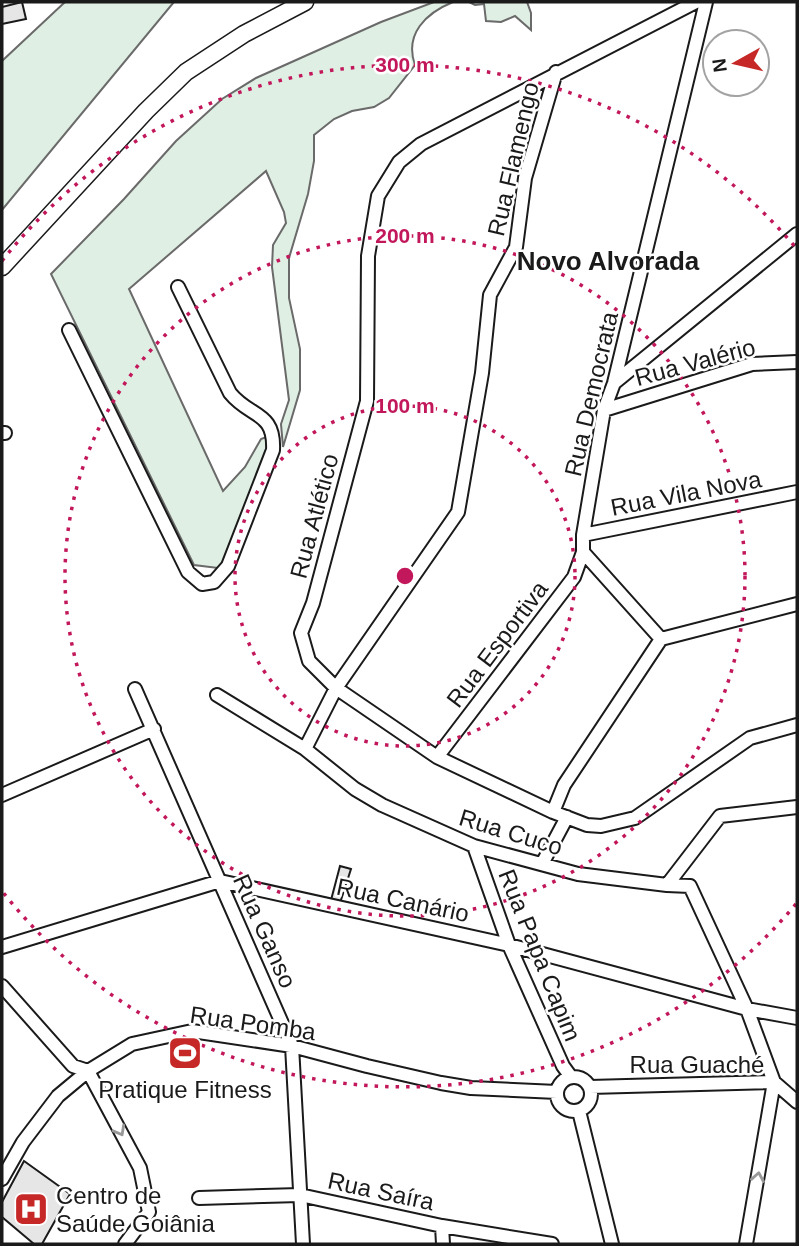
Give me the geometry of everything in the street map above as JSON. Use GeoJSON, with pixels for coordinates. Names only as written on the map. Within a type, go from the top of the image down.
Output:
{"type":"FeatureCollection","features":[{"type":"Feature","properties":{"kind":"main road"},"geometry":{"type":"LineString","coordinates":[[2,267],[146,111],[187,72],[244,34],[305,2]]}},
{"type":"Feature","properties":{"kind":"street","name":"Rua Atlético"},"geometry":{"type":"LineString","coordinates":[[695,2],[421,144],[399,162],[377,196],[368,256],[367,401],[313,603],[301,634],[309,661],[336,688],[437,757],[553,812],[587,825],[601,826],[635,818],[750,738],[797,725]]}},
{"type":"Feature","properties":{"kind":"street","name":"Rua Democrata"},"geometry":{"type":"LineString","coordinates":[[583,552],[583,535],[604,410],[614,383],[706,2]]}},
{"type":"Feature","properties":{"kind":"street","name":"Rua Flamengo"},"geometry":{"type":"LineString","coordinates":[[305,749],[336,688],[458,512],[482,373],[490,295],[516,247],[525,178],[556,72]]}},
{"type":"Feature","properties":{"kind":"street"},"geometry":{"type":"LineString","coordinates":[[614,383],[797,234]]}},
{"type":"Feature","properties":{"kind":"street"},"geometry":{"type":"LineString","coordinates":[[69,330],[188,572],[202,584],[214,583],[228,566],[273,450],[274,434],[266,420],[240,405],[230,393],[178,287]]}},
{"type":"Feature","properties":{"kind":"street","name":"Rua Valério"},"geometry":{"type":"LineString","coordinates":[[604,410],[752,364],[797,362]]}},
{"type":"Feature","properties":{"kind":"street","name":"Rua Vila Nova"},"geometry":{"type":"LineString","coordinates":[[583,535],[797,492]]}},
{"type":"Feature","properties":{"kind":"street"},"geometry":{"type":"LineString","coordinates":[[583,552],[662,639]]}},
{"type":"Feature","properties":{"kind":"street","name":"Rua Esportiva"},"geometry":{"type":"LineString","coordinates":[[437,757],[574,577],[583,552]]}},
{"type":"Feature","properties":{"kind":"street"},"geometry":{"type":"LineString","coordinates":[[553,812],[564,785],[662,639],[797,604]]}},
{"type":"Feature","properties":{"kind":"street","name":"Rua Ganso"},"geometry":{"type":"LineString","coordinates":[[135,689],[292,1046],[303,1244]]}},
{"type":"Feature","properties":{"kind":"street","name":"Rua Cuco"},"geometry":{"type":"LineString","coordinates":[[217,695],[305,749],[355,789],[382,805],[474,846],[578,874],[690,886],[747,1009]]}},
{"type":"Feature","properties":{"kind":"street"},"geometry":{"type":"LineString","coordinates":[[2,795],[154,729]]}},
{"type":"Feature","properties":{"kind":"street"},"geometry":{"type":"LineString","coordinates":[[667,884],[720,816],[797,807]]}},
{"type":"Feature","properties":{"kind":"street"},"geometry":{"type":"LineString","coordinates":[[542,864],[567,817]]}},
{"type":"Feature","properties":{"kind":"street","name":"Rua Papa Capim"},"geometry":{"type":"LineString","coordinates":[[474,846],[509,945],[563,1066],[571,1077]]}},
{"type":"Feature","properties":{"kind":"street","name":"Rua Canário"},"geometry":{"type":"LineString","coordinates":[[2,947],[220,881],[509,945],[747,1009],[797,1018]]}},
{"type":"Feature","properties":{"kind":"street"},"geometry":{"type":"LineString","coordinates":[[2,986],[73,1066],[88,1071],[141,1168],[149,1212],[125,1244]]}},
{"type":"Feature","properties":{"kind":"street"},"geometry":{"type":"LineString","coordinates":[[746,1244],[774,1082],[747,1009]]}},
{"type":"Feature","properties":{"kind":"street","name":"Rua Pomba"},"geometry":{"type":"LineString","coordinates":[[2,1179],[23,1143],[58,1096],[88,1071],[132,1044],[192,1031],[292,1046],[440,1083],[471,1088],[557,1092]]}},
{"type":"Feature","properties":{"kind":"street"},"geometry":{"type":"LineString","coordinates":[[571,1077],[582,1079],[590,1087],[590,1101],[579,1111],[573,1112],[563,1107],[557,1098],[562,1082],[571,1077]]}},
{"type":"Feature","properties":{"kind":"street","name":"Rua Guaché"},"geometry":{"type":"LineString","coordinates":[[590,1087],[774,1082],[797,1102]]}},
{"type":"Feature","properties":{"kind":"street"},"geometry":{"type":"LineString","coordinates":[[579,1111],[612,1244]]}},
{"type":"Feature","properties":{"kind":"street","name":"Rua Saíra"},"geometry":{"type":"LineString","coordinates":[[199,1198],[300,1195],[442,1226],[552,1244]]}},
{"type":"Feature","properties":{"kind":"street"},"geometry":{"type":"LineString","coordinates":[[442,1226],[443,1244]]}},
{"type":"Feature","properties":{"kind":"green space"},"geometry":{"type":"Polygon","coordinates":[[[65,2],[174,2],[2,210],[2,61],[65,2]]]}},
{"type":"Feature","properties":{"kind":"green space"},"geometry":{"type":"Polygon","coordinates":[[[434,2],[453,2],[434,12],[420,26],[412,44],[415,65],[389,98],[374,107],[352,111],[334,119],[314,135],[314,161],[308,194],[289,258],[289,298],[300,349],[300,390],[283,447],[281,424],[289,400],[272,267],[273,245],[286,223],[266,171],[129,289],[223,491],[245,467],[261,439],[274,434],[226,569],[194,565],[51,274],[176,141],[222,99],[256,78],[381,22],[434,2]]]}},
{"type":"Feature","properties":{"kind":"green space"},"geometry":{"type":"Polygon","coordinates":[[[469,2],[527,2],[531,13],[531,30],[515,16],[501,22],[486,21],[484,4],[475,5],[469,2]]]}},
{"type":"Feature","properties":{"kind":"building"},"geometry":{"type":"Polygon","coordinates":[[[22,2],[26,19],[2,24],[2,7],[22,2]]]}},
{"type":"Feature","properties":{"kind":"building"},"geometry":{"type":"Polygon","coordinates":[[[340,866],[351,869],[340,903],[331,900],[340,866]]]}},
{"type":"Feature","properties":{"kind":"building","name":"Centro de Saúde Goiânia"},"geometry":{"type":"Polygon","coordinates":[[[24,1161],[70,1194],[42,1244],[34,1244],[2,1217],[2,1202],[24,1161]]]}},
{"type":"Feature","properties":{"kind":"place","name":"Pratique Fitness"},"geometry":{"type":"Point","coordinates":[185,1053]}},
{"type":"Feature","properties":{"kind":"place","name":"Centro de Saúde Goiânia"},"geometry":{"type":"Point","coordinates":[31,1209]}},
{"type":"Feature","properties":{"kind":"district","name":"Novo Alvorada"},"geometry":{"type":"Point","coordinates":[608,261]}}]}
